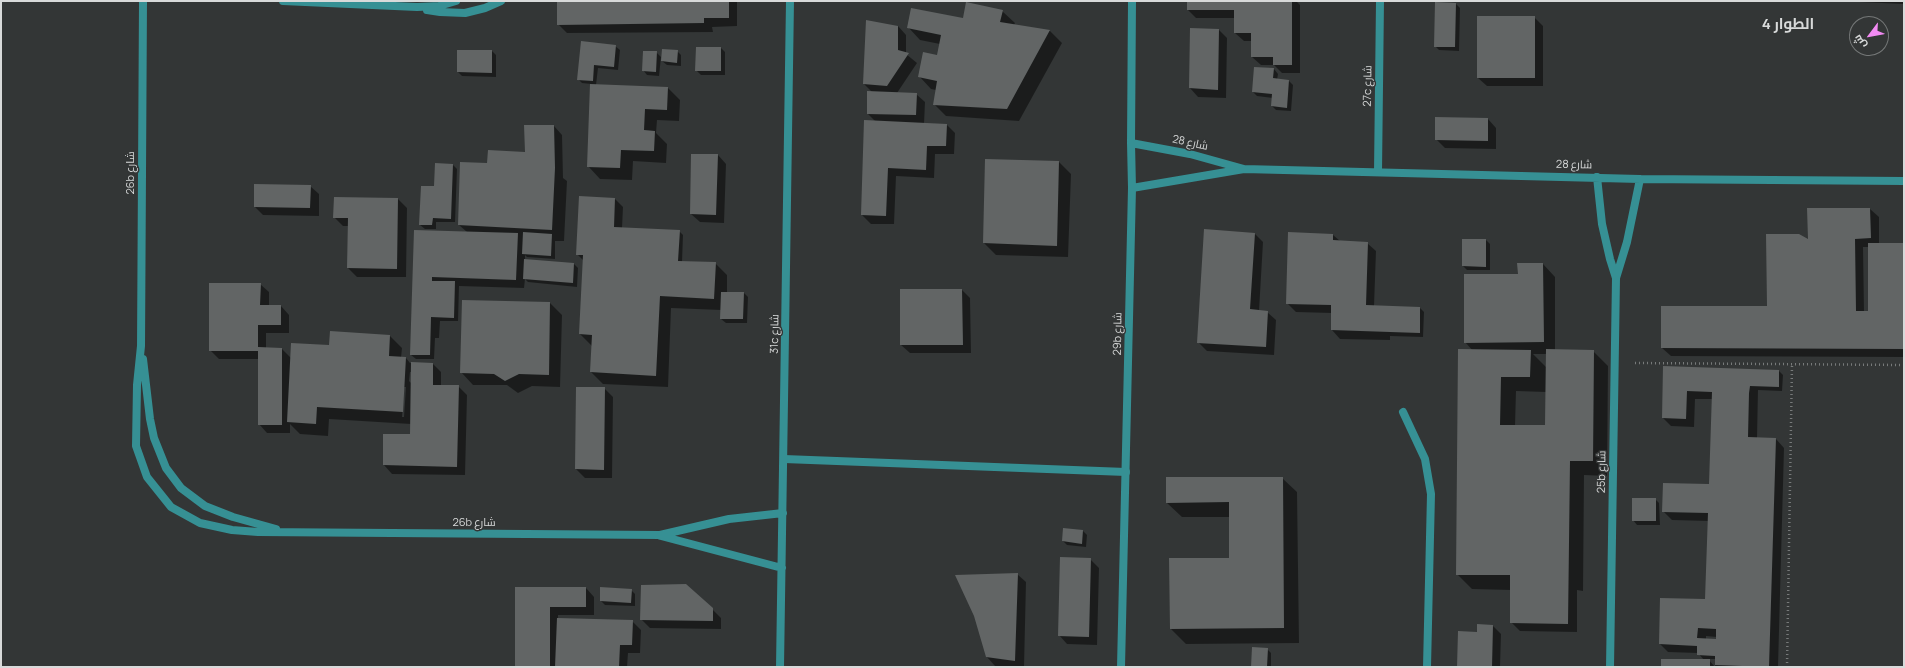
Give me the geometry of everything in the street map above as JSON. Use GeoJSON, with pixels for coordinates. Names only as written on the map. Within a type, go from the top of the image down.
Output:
{"type":"FeatureCollection","features":[{"type":"Feature","properties":{"kind":"street","name":"26b شارع"},"geometry":{"type":"LineString","coordinates":[[143,1],[141,346],[137,385],[136,446],[147,477],[171,507],[206,525],[232,530],[288,533],[660,535],[729,520],[783,512]]}},
{"type":"Feature","properties":{"kind":"street"},"geometry":{"type":"LineString","coordinates":[[283,1],[417,8],[440,12],[465,13],[485,8],[501,1]]}},
{"type":"Feature","properties":{"kind":"street"},"geometry":{"type":"LineString","coordinates":[[417,8],[439,6],[456,1]]}},
{"type":"Feature","properties":{"kind":"street","name":"31c شارع"},"geometry":{"type":"LineString","coordinates":[[780,667],[790,1]]}},
{"type":"Feature","properties":{"kind":"street","name":"29b شارع"},"geometry":{"type":"LineString","coordinates":[[1121,667],[1132,188],[1132,1]]}},
{"type":"Feature","properties":{"kind":"street","name":"27c شارع"},"geometry":{"type":"LineString","coordinates":[[1378,172],[1380,1]]}},
{"type":"Feature","properties":{"kind":"street","name":"شارع 28"},"geometry":{"type":"LineString","coordinates":[[1131,143],[1190,154],[1244,169]]}},
{"type":"Feature","properties":{"kind":"street","name":"شارع 28"},"geometry":{"type":"LineString","coordinates":[[1132,188],[1244,169],[1640,178],[1904,181]]}},
{"type":"Feature","properties":{"kind":"street","name":"25b شارع"},"geometry":{"type":"LineString","coordinates":[[1597,177],[1602,224],[1616,278]]}},
{"type":"Feature","properties":{"kind":"street","name":"25b شارع"},"geometry":{"type":"LineString","coordinates":[[1610,667],[1616,278],[1627,242],[1640,178]]}},
{"type":"Feature","properties":{"kind":"street","name":"26b شارع"},"geometry":{"type":"LineString","coordinates":[[141,346],[150,419],[154,438],[166,468],[181,488],[205,506],[233,517],[288,533]]}},
{"type":"Feature","properties":{"kind":"street"},"geometry":{"type":"LineString","coordinates":[[1403,412],[1425,459],[1430,488],[1427,667]]}},
{"type":"Feature","properties":{"kind":"street"},"geometry":{"type":"LineString","coordinates":[[784,459],[1126,472]]}},
{"type":"Feature","properties":{"kind":"street","name":"26b شارع"},"geometry":{"type":"LineString","coordinates":[[660,535],[782,568]]}},
{"type":"Feature","properties":{"kind":"path"},"geometry":{"type":"LineString","coordinates":[[1615,363],[1904,365]]}},
{"type":"Feature","properties":{"kind":"path"},"geometry":{"type":"LineString","coordinates":[[1786,667],[1792,364]]}},
{"type":"Feature","properties":{"kind":"building"},"geometry":{"type":"Polygon","coordinates":[[[557,1],[729,1],[729,18],[704,18],[704,23],[557,25],[557,1]]]}},
{"type":"Feature","properties":{"kind":"building"},"geometry":{"type":"Polygon","coordinates":[[[1187,1],[1292,1],[1292,65],[1273,65],[1273,57],[1251,57],[1251,33],[1234,33],[1234,10],[1187,10],[1187,1]]]}},
{"type":"Feature","properties":{"kind":"building"},"geometry":{"type":"Polygon","coordinates":[[[966,2],[1003,10],[1000,22],[1050,30],[1007,109],[933,105],[937,81],[918,77],[923,52],[937,55],[941,35],[907,28],[911,8],[963,18],[966,2]]]}},
{"type":"Feature","properties":{"kind":"building"},"geometry":{"type":"Polygon","coordinates":[[[1435,2],[1456,3],[1455,47],[1434,47],[1435,2]]]}},
{"type":"Feature","properties":{"kind":"building"},"geometry":{"type":"Polygon","coordinates":[[[1477,16],[1535,16],[1535,78],[1477,78],[1477,16]]]}},
{"type":"Feature","properties":{"kind":"building"},"geometry":{"type":"Polygon","coordinates":[[[866,20],[898,26],[898,50],[909,53],[887,86],[863,84],[866,20]]]}},
{"type":"Feature","properties":{"kind":"building"},"geometry":{"type":"Polygon","coordinates":[[[1190,28],[1219,29],[1218,90],[1189,88],[1190,28]]]}},
{"type":"Feature","properties":{"kind":"building"},"geometry":{"type":"Polygon","coordinates":[[[581,41],[616,45],[614,67],[594,65],[593,81],[577,80],[581,41]]]}},
{"type":"Feature","properties":{"kind":"building"},"geometry":{"type":"Polygon","coordinates":[[[696,47],[721,47],[721,71],[695,71],[696,47]]]}},
{"type":"Feature","properties":{"kind":"building"},"geometry":{"type":"Polygon","coordinates":[[[662,49],[678,50],[677,63],[661,61],[662,49]]]}},
{"type":"Feature","properties":{"kind":"building"},"geometry":{"type":"Polygon","coordinates":[[[457,50],[492,50],[492,73],[457,72],[457,50]]]}},
{"type":"Feature","properties":{"kind":"building"},"geometry":{"type":"Polygon","coordinates":[[[643,51],[657,51],[656,72],[642,71],[643,51]]]}},
{"type":"Feature","properties":{"kind":"building"},"geometry":{"type":"Polygon","coordinates":[[[1254,67],[1274,68],[1273,78],[1289,80],[1287,108],[1271,106],[1272,94],[1252,92],[1254,67]]]}},
{"type":"Feature","properties":{"kind":"building"},"geometry":{"type":"Polygon","coordinates":[[[590,84],[668,87],[667,110],[645,109],[644,130],[655,131],[654,151],[621,150],[620,168],[587,167],[590,84]]]}},
{"type":"Feature","properties":{"kind":"building"},"geometry":{"type":"Polygon","coordinates":[[[867,91],[917,93],[916,115],[867,114],[867,91]]]}},
{"type":"Feature","properties":{"kind":"building"},"geometry":{"type":"Polygon","coordinates":[[[1435,117],[1488,118],[1488,141],[1435,140],[1435,117]]]}},
{"type":"Feature","properties":{"kind":"building"},"geometry":{"type":"Polygon","coordinates":[[[864,120],[947,124],[946,146],[927,146],[926,170],[888,168],[886,216],[861,215],[864,120]]]}},
{"type":"Feature","properties":{"kind":"building"},"geometry":{"type":"Polygon","coordinates":[[[524,125],[554,125],[555,168],[552,230],[458,225],[460,162],[487,163],[488,150],[525,152],[524,125]]]}},
{"type":"Feature","properties":{"kind":"building"},"geometry":{"type":"Polygon","coordinates":[[[691,154],[718,154],[716,215],[690,214],[691,154]]]}},
{"type":"Feature","properties":{"kind":"building"},"geometry":{"type":"Polygon","coordinates":[[[985,159],[1059,161],[1057,246],[983,243],[985,159]]]}},
{"type":"Feature","properties":{"kind":"building"},"geometry":{"type":"Polygon","coordinates":[[[435,163],[453,164],[451,219],[433,218],[432,225],[419,225],[421,186],[434,186],[435,163]]]}},
{"type":"Feature","properties":{"kind":"building"},"geometry":{"type":"Polygon","coordinates":[[[254,184],[311,185],[310,208],[254,207],[254,184]]]}},
{"type":"Feature","properties":{"kind":"building"},"geometry":{"type":"Polygon","coordinates":[[[579,196],[615,198],[614,227],[680,230],[678,261],[716,262],[714,299],[660,296],[656,376],[590,372],[592,335],[579,334],[583,255],[576,255],[579,196]]]}},
{"type":"Feature","properties":{"kind":"building"},"geometry":{"type":"Polygon","coordinates":[[[334,197],[398,198],[397,269],[347,268],[348,218],[333,218],[334,197]]]}},
{"type":"Feature","properties":{"kind":"building"},"geometry":{"type":"Polygon","coordinates":[[[1807,208],[1870,208],[1871,238],[1855,239],[1856,311],[1868,311],[1868,243],[1904,243],[1904,349],[1661,348],[1661,306],[1767,306],[1766,234],[1799,234],[1808,239],[1807,208]]]}},
{"type":"Feature","properties":{"kind":"building"},"geometry":{"type":"Polygon","coordinates":[[[1204,229],[1255,233],[1250,309],[1268,311],[1266,347],[1197,343],[1204,229]]]}},
{"type":"Feature","properties":{"kind":"building"},"geometry":{"type":"Polygon","coordinates":[[[414,230],[518,233],[516,280],[432,277],[432,281],[455,281],[454,318],[431,317],[430,355],[410,355],[414,230]]]}},
{"type":"Feature","properties":{"kind":"building"},"geometry":{"type":"Polygon","coordinates":[[[523,232],[552,234],[551,256],[522,254],[523,232]]]}},
{"type":"Feature","properties":{"kind":"building"},"geometry":{"type":"Polygon","coordinates":[[[1288,232],[1333,234],[1333,240],[1368,242],[1366,305],[1420,307],[1420,333],[1331,330],[1331,305],[1286,304],[1288,232]]]}},
{"type":"Feature","properties":{"kind":"building"},"geometry":{"type":"Polygon","coordinates":[[[1462,239],[1486,239],[1486,267],[1462,266],[1462,239]]]}},
{"type":"Feature","properties":{"kind":"building"},"geometry":{"type":"Polygon","coordinates":[[[524,259],[574,263],[573,283],[523,279],[524,259]]]}},
{"type":"Feature","properties":{"kind":"building"},"geometry":{"type":"Polygon","coordinates":[[[1517,263],[1543,263],[1544,342],[1464,343],[1464,274],[1518,274],[1517,263]]]}},
{"type":"Feature","properties":{"kind":"building"},"geometry":{"type":"Polygon","coordinates":[[[209,283],[261,283],[260,305],[281,305],[281,325],[258,325],[258,347],[282,348],[282,425],[258,425],[258,351],[209,351],[209,283]]]}},
{"type":"Feature","properties":{"kind":"building"},"geometry":{"type":"Polygon","coordinates":[[[900,289],[962,289],[963,345],[900,345],[900,289]]]}},
{"type":"Feature","properties":{"kind":"building"},"geometry":{"type":"Polygon","coordinates":[[[721,292],[744,292],[743,319],[720,319],[721,292]]]}},
{"type":"Feature","properties":{"kind":"building"},"geometry":{"type":"Polygon","coordinates":[[[462,300],[550,302],[549,375],[519,374],[505,381],[494,374],[460,373],[462,300]]]}},
{"type":"Feature","properties":{"kind":"building"},"geometry":{"type":"Polygon","coordinates":[[[330,331],[390,335],[389,356],[406,357],[403,412],[317,407],[316,424],[287,422],[291,343],[329,345],[330,331]]]}},
{"type":"Feature","properties":{"kind":"building"},"geometry":{"type":"Polygon","coordinates":[[[1458,349],[1531,350],[1530,377],[1501,377],[1500,425],[1545,425],[1546,349],[1594,350],[1593,461],[1570,461],[1568,624],[1510,623],[1510,575],[1456,575],[1458,349]]]}},
{"type":"Feature","properties":{"kind":"building"},"geometry":{"type":"Polygon","coordinates":[[[411,362],[433,363],[433,385],[459,385],[457,467],[383,465],[383,434],[410,434],[411,362]]]}},
{"type":"Feature","properties":{"kind":"building"},"geometry":{"type":"Polygon","coordinates":[[[1663,366],[1779,370],[1779,387],[1750,386],[1749,393],[1748,437],[1776,438],[1769,667],[1715,665],[1715,656],[1697,655],[1697,646],[1659,644],[1660,598],[1705,599],[1708,513],[1662,512],[1663,483],[1709,484],[1712,392],[1687,391],[1686,419],[1662,418],[1663,366]],[[1698,628],[1697,638],[1716,639],[1716,629],[1698,628]]]}},
{"type":"Feature","properties":{"kind":"building"},"geometry":{"type":"Polygon","coordinates":[[[576,387],[605,387],[604,470],[575,469],[576,387]]]}},
{"type":"Feature","properties":{"kind":"building"},"geometry":{"type":"Polygon","coordinates":[[[1166,477],[1283,477],[1284,628],[1170,629],[1169,558],[1229,558],[1229,502],[1166,503],[1166,477]]]}},
{"type":"Feature","properties":{"kind":"building"},"geometry":{"type":"Polygon","coordinates":[[[1632,498],[1656,498],[1656,521],[1632,521],[1632,498]]]}},
{"type":"Feature","properties":{"kind":"building"},"geometry":{"type":"Polygon","coordinates":[[[1063,528],[1083,530],[1082,544],[1062,541],[1063,528]]]}},
{"type":"Feature","properties":{"kind":"building"},"geometry":{"type":"Polygon","coordinates":[[[1060,557],[1091,558],[1089,637],[1058,636],[1060,557]]]}},
{"type":"Feature","properties":{"kind":"building"},"geometry":{"type":"Polygon","coordinates":[[[1018,573],[1015,661],[986,657],[974,616],[955,575],[1018,573]]]}},
{"type":"Feature","properties":{"kind":"building"},"geometry":{"type":"Polygon","coordinates":[[[686,584],[713,608],[713,621],[640,620],[641,585],[686,584]]]}},
{"type":"Feature","properties":{"kind":"building"},"geometry":{"type":"Polygon","coordinates":[[[515,587],[586,587],[586,607],[550,607],[550,667],[515,667],[515,587]]]}},
{"type":"Feature","properties":{"kind":"building"},"geometry":{"type":"Polygon","coordinates":[[[600,587],[632,589],[631,603],[600,601],[600,587]]]}},
{"type":"Feature","properties":{"kind":"building"},"geometry":{"type":"Polygon","coordinates":[[[557,618],[633,620],[632,645],[620,645],[619,667],[555,667],[557,618]]]}},
{"type":"Feature","properties":{"kind":"building"},"geometry":{"type":"Polygon","coordinates":[[[1477,624],[1493,625],[1492,667],[1457,667],[1458,631],[1477,632],[1477,624]]]}},
{"type":"Feature","properties":{"kind":"building"},"geometry":{"type":"Polygon","coordinates":[[[1252,647],[1268,648],[1267,667],[1251,667],[1252,647]]]}},
{"type":"Feature","properties":{"kind":"building"},"geometry":{"type":"Polygon","coordinates":[[[1661,659],[1710,659],[1710,667],[1661,667],[1661,659]]]}},
{"type":"Feature","properties":{"kind":"district","name":"الطوار 4"},"geometry":{"type":"Point","coordinates":[1788,25]}}]}
